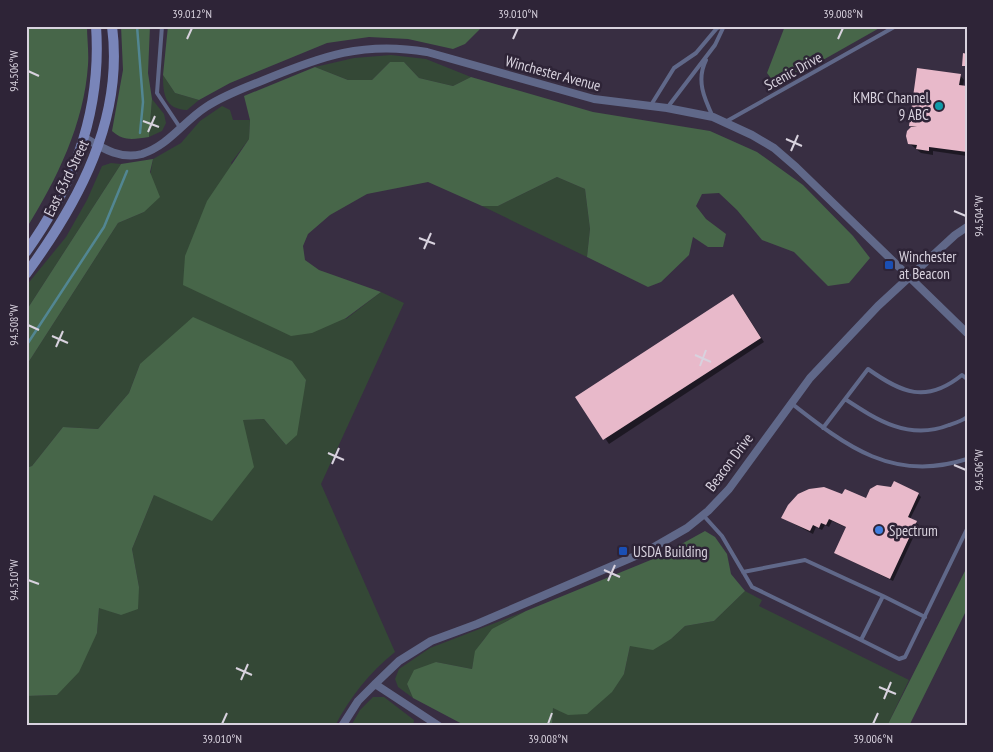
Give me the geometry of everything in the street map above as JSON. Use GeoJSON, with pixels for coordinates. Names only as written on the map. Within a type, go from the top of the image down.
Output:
{"type":"FeatureCollection","features":[{"type":"Feature","properties":{"kind":"main road","name":"East 63rd Street"},"geometry":{"type":"LineString","coordinates":[[26,252],[62,193],[85,138],[92,114],[97,73],[96,26]]}},
{"type":"Feature","properties":{"kind":"main road","name":"East 63rd Street"},"geometry":{"type":"LineString","coordinates":[[26,274],[53,237],[78,194],[99,147],[111,89],[113,59],[112,26]]}},
{"type":"Feature","properties":{"kind":"street","name":"Winchester Avenue"},"geometry":{"type":"LineString","coordinates":[[85,138],[99,147],[128,156],[141,154],[162,145],[200,111],[220,98],[310,61],[347,51],[377,47],[402,48],[426,52],[594,99],[651,105],[727,121],[774,148],[796,167],[967,333]]}},
{"type":"Feature","properties":{"kind":"street","name":"Beacon Drive"},"geometry":{"type":"LineString","coordinates":[[342,726],[358,700],[399,661],[431,641],[477,624],[647,551],[687,528],[729,489],[810,378],[878,306],[967,227]]}},
{"type":"Feature","properties":{"kind":"street"},"geometry":{"type":"LineString","coordinates":[[375,684],[427,723],[439,726]]}},
{"type":"Feature","properties":{"kind":"lane"},"geometry":{"type":"LineString","coordinates":[[162,26],[157,93],[181,130]]}},
{"type":"Feature","properties":{"kind":"lane"},"geometry":{"type":"LineString","coordinates":[[667,108],[709,52],[723,26]]}},
{"type":"Feature","properties":{"kind":"lane"},"geometry":{"type":"LineString","coordinates":[[651,105],[674,68],[696,53],[718,28],[723,26]]}},
{"type":"Feature","properties":{"kind":"lane","name":"Scenic Drive"},"geometry":{"type":"LineString","coordinates":[[727,121],[896,26]]}},
{"type":"Feature","properties":{"kind":"lane"},"geometry":{"type":"LineString","coordinates":[[709,52],[701,75],[702,88],[713,117]]}},
{"type":"Feature","properties":{"kind":"lane"},"geometry":{"type":"LineString","coordinates":[[823,428],[868,368],[891,385],[905,391],[925,393],[948,386],[962,375],[967,379]]}},
{"type":"Feature","properties":{"kind":"lane"},"geometry":{"type":"LineString","coordinates":[[845,399],[878,420],[896,428],[918,432],[941,429],[967,417]]}},
{"type":"Feature","properties":{"kind":"lane"},"geometry":{"type":"LineString","coordinates":[[791,403],[852,448],[870,457],[930,468],[967,459]]}},
{"type":"Feature","properties":{"kind":"lane"},"geometry":{"type":"LineString","coordinates":[[703,515],[722,536],[752,587],[899,659],[905,657],[967,529]]}},
{"type":"Feature","properties":{"kind":"lane"},"geometry":{"type":"LineString","coordinates":[[744,572],[805,560],[925,617]]}},
{"type":"Feature","properties":{"kind":"lane"},"geometry":{"type":"LineString","coordinates":[[861,640],[883,596]]}},
{"type":"Feature","properties":{"kind":"green space"},"geometry":{"type":"Polygon","coordinates":[[[26,26],[87,26],[88,65],[81,108],[75,130],[58,171],[26,229],[26,26]]]}},
{"type":"Feature","properties":{"kind":"green space"},"geometry":{"type":"Polygon","coordinates":[[[121,26],[150,26],[148,73],[152,99],[149,137],[125,138],[112,131],[123,70],[121,26]]]}},
{"type":"Feature","properties":{"kind":"green space"},"geometry":{"type":"Polygon","coordinates":[[[168,26],[483,26],[465,44],[453,49],[408,39],[369,37],[327,43],[230,83],[199,100],[175,93],[163,75],[168,26]]]}},
{"type":"Feature","properties":{"kind":"green space"},"geometry":{"type":"Polygon","coordinates":[[[785,26],[883,26],[777,86],[767,73],[785,26]]]}},
{"type":"Feature","properties":{"kind":"green space"},"geometry":{"type":"Polygon","coordinates":[[[391,55],[426,59],[471,77],[453,86],[419,78],[404,62],[390,62],[372,80],[348,80],[315,67],[354,58],[391,55]]]}},
{"type":"Feature","properties":{"kind":"green space"},"geometry":{"type":"Polygon","coordinates":[[[390,62],[404,62],[419,78],[453,86],[471,77],[593,112],[710,131],[757,152],[803,185],[853,236],[870,258],[849,283],[828,286],[794,252],[762,240],[737,210],[719,193],[702,194],[696,206],[706,219],[726,234],[723,247],[708,247],[693,237],[689,255],[661,282],[648,287],[587,257],[590,229],[585,189],[557,177],[498,206],[482,206],[428,182],[367,194],[330,215],[308,234],[303,246],[305,260],[319,270],[381,292],[346,318],[312,333],[291,336],[183,285],[185,256],[207,201],[249,139],[250,120],[244,96],[315,67],[348,80],[372,80],[390,62]]]}},
{"type":"Feature","properties":{"kind":"green space"},"geometry":{"type":"Polygon","coordinates":[[[163,75],[175,93],[199,100],[187,110],[174,107],[165,95],[163,75]]]}},
{"type":"Feature","properties":{"kind":"green space"},"geometry":{"type":"Polygon","coordinates":[[[152,99],[164,114],[166,123],[162,131],[149,137],[152,99]]]}},
{"type":"Feature","properties":{"kind":"green space"},"geometry":{"type":"Polygon","coordinates":[[[222,106],[230,110],[233,120],[250,120],[249,139],[231,163],[346,319],[381,292],[404,303],[321,484],[395,652],[361,686],[335,726],[26,726],[26,696],[57,695],[97,633],[99,607],[121,615],[139,587],[132,549],[154,495],[243,420],[264,419],[286,445],[306,381],[140,364],[129,393],[98,429],[63,427],[32,466],[26,468],[26,366],[118,223],[144,212],[153,159],[181,143],[200,121],[222,106]]]}},
{"type":"Feature","properties":{"kind":"green space"},"geometry":{"type":"Polygon","coordinates":[[[153,159],[150,172],[160,197],[144,212],[118,223],[26,366],[26,311],[121,164],[153,159]]]}},
{"type":"Feature","properties":{"kind":"green space"},"geometry":{"type":"Polygon","coordinates":[[[111,163],[121,164],[26,311],[26,286],[66,237],[87,200],[102,166],[111,163]]]}},
{"type":"Feature","properties":{"kind":"green space"},"geometry":{"type":"Polygon","coordinates":[[[557,177],[585,189],[590,229],[587,257],[482,206],[498,206],[557,177]]]}},
{"type":"Feature","properties":{"kind":"green space"},"geometry":{"type":"Polygon","coordinates":[[[193,317],[292,361],[306,380],[297,435],[286,445],[264,419],[243,420],[254,467],[212,521],[154,495],[132,549],[139,587],[138,609],[121,615],[99,608],[97,633],[79,672],[57,695],[26,696],[26,468],[32,466],[63,427],[98,429],[129,393],[140,364],[193,317]]]}},
{"type":"Feature","properties":{"kind":"green space"},"geometry":{"type":"Polygon","coordinates":[[[705,531],[715,537],[727,554],[731,574],[745,591],[714,621],[685,626],[671,639],[653,650],[630,646],[624,674],[612,692],[587,714],[568,715],[553,708],[552,726],[466,726],[413,698],[407,684],[414,670],[436,662],[472,669],[475,651],[492,629],[526,611],[658,557],[705,531]]]}},
{"type":"Feature","properties":{"kind":"green space"},"geometry":{"type":"Polygon","coordinates":[[[967,567],[967,609],[909,726],[887,726],[967,567]]]}},
{"type":"Feature","properties":{"kind":"green space"},"geometry":{"type":"Polygon","coordinates":[[[745,591],[762,600],[759,606],[909,680],[887,726],[552,726],[553,708],[624,674],[630,646],[671,639],[685,626],[714,621],[745,591]]]}},
{"type":"Feature","properties":{"kind":"green space"},"geometry":{"type":"Polygon","coordinates":[[[526,611],[490,632],[479,647],[472,669],[436,662],[407,684],[413,698],[398,687],[395,679],[399,669],[430,648],[526,611]]]}},
{"type":"Feature","properties":{"kind":"green space"},"geometry":{"type":"Polygon","coordinates":[[[373,697],[384,697],[414,720],[413,726],[351,726],[360,710],[373,697]]]}},
{"type":"Feature","properties":{"kind":"building"},"geometry":{"type":"Polygon","coordinates":[[[963,53],[967,54],[967,66],[962,66],[963,53]]]}},
{"type":"Feature","properties":{"kind":"building","name":"KMBC Channel 9 ABC"},"geometry":{"type":"Polygon","coordinates":[[[917,68],[961,74],[959,85],[967,86],[967,152],[929,147],[929,151],[916,149],[917,145],[908,144],[907,131],[911,127],[917,127],[909,126],[917,68]]]}},
{"type":"Feature","properties":{"kind":"building"},"geometry":{"type":"Polygon","coordinates":[[[733,294],[761,338],[603,440],[575,397],[733,294]]]}},
{"type":"Feature","properties":{"kind":"building","name":"Spectrum"},"geometry":{"type":"Polygon","coordinates":[[[894,481],[919,493],[908,517],[917,521],[890,579],[834,553],[846,527],[829,519],[826,525],[821,523],[819,528],[813,525],[810,531],[781,518],[788,505],[798,494],[809,489],[824,487],[842,494],[845,489],[866,498],[870,489],[877,485],[891,487],[894,481]]]}},
{"type":"Feature","properties":{"kind":"waterway"},"geometry":{"type":"LineString","coordinates":[[137,26],[143,102],[140,133]]}},
{"type":"Feature","properties":{"kind":"waterway"},"geometry":{"type":"LineString","coordinates":[[26,346],[104,227],[127,171]]}},
{"type":"Feature","properties":{"kind":"place","name":"KMBC Channel 9 ABC"},"geometry":{"type":"Point","coordinates":[939,106]}},
{"type":"Feature","properties":{"kind":"place","name":"Winchester at Beacon"},"geometry":{"type":"Point","coordinates":[889,265]}},
{"type":"Feature","properties":{"kind":"place","name":"Spectrum"},"geometry":{"type":"Point","coordinates":[879,530]}},
{"type":"Feature","properties":{"kind":"place","name":"USDA Building"},"geometry":{"type":"Point","coordinates":[623,551]}}]}
